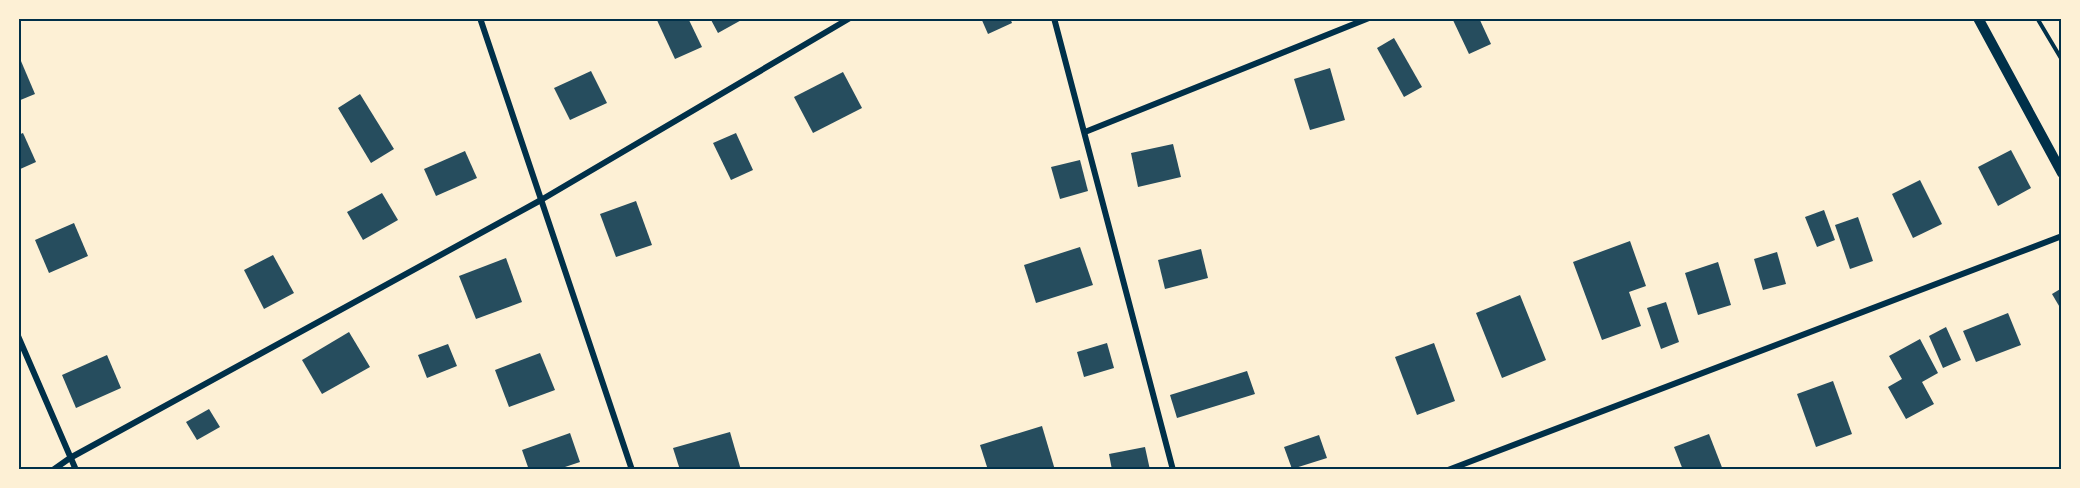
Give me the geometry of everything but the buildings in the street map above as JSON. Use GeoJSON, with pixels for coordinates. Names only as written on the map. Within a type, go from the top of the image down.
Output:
{"type":"FeatureCollection","features":[{"type":"Feature","properties":{"kind":"street"},"geometry":{"type":"LineString","coordinates":[[480,18],[632,470]]}},
{"type":"Feature","properties":{"kind":"street"},"geometry":{"type":"LineString","coordinates":[[53,470],[70,458],[541,200],[850,18]]}},
{"type":"Feature","properties":{"kind":"street"},"geometry":{"type":"LineString","coordinates":[[1053,18],[1173,470]]}},
{"type":"Feature","properties":{"kind":"street"},"geometry":{"type":"LineString","coordinates":[[1084,132],[1369,18]]}},
{"type":"Feature","properties":{"kind":"street"},"geometry":{"type":"LineString","coordinates":[[1978,18],[2062,173]]}},
{"type":"Feature","properties":{"kind":"street"},"geometry":{"type":"LineString","coordinates":[[1448,470],[2062,236]]}},
{"type":"Feature","properties":{"kind":"street"},"geometry":{"type":"LineString","coordinates":[[18,336],[76,470]]}},
{"type":"Feature","properties":{"kind":"path"},"geometry":{"type":"LineString","coordinates":[[2037,18],[2062,60]]}}]}
